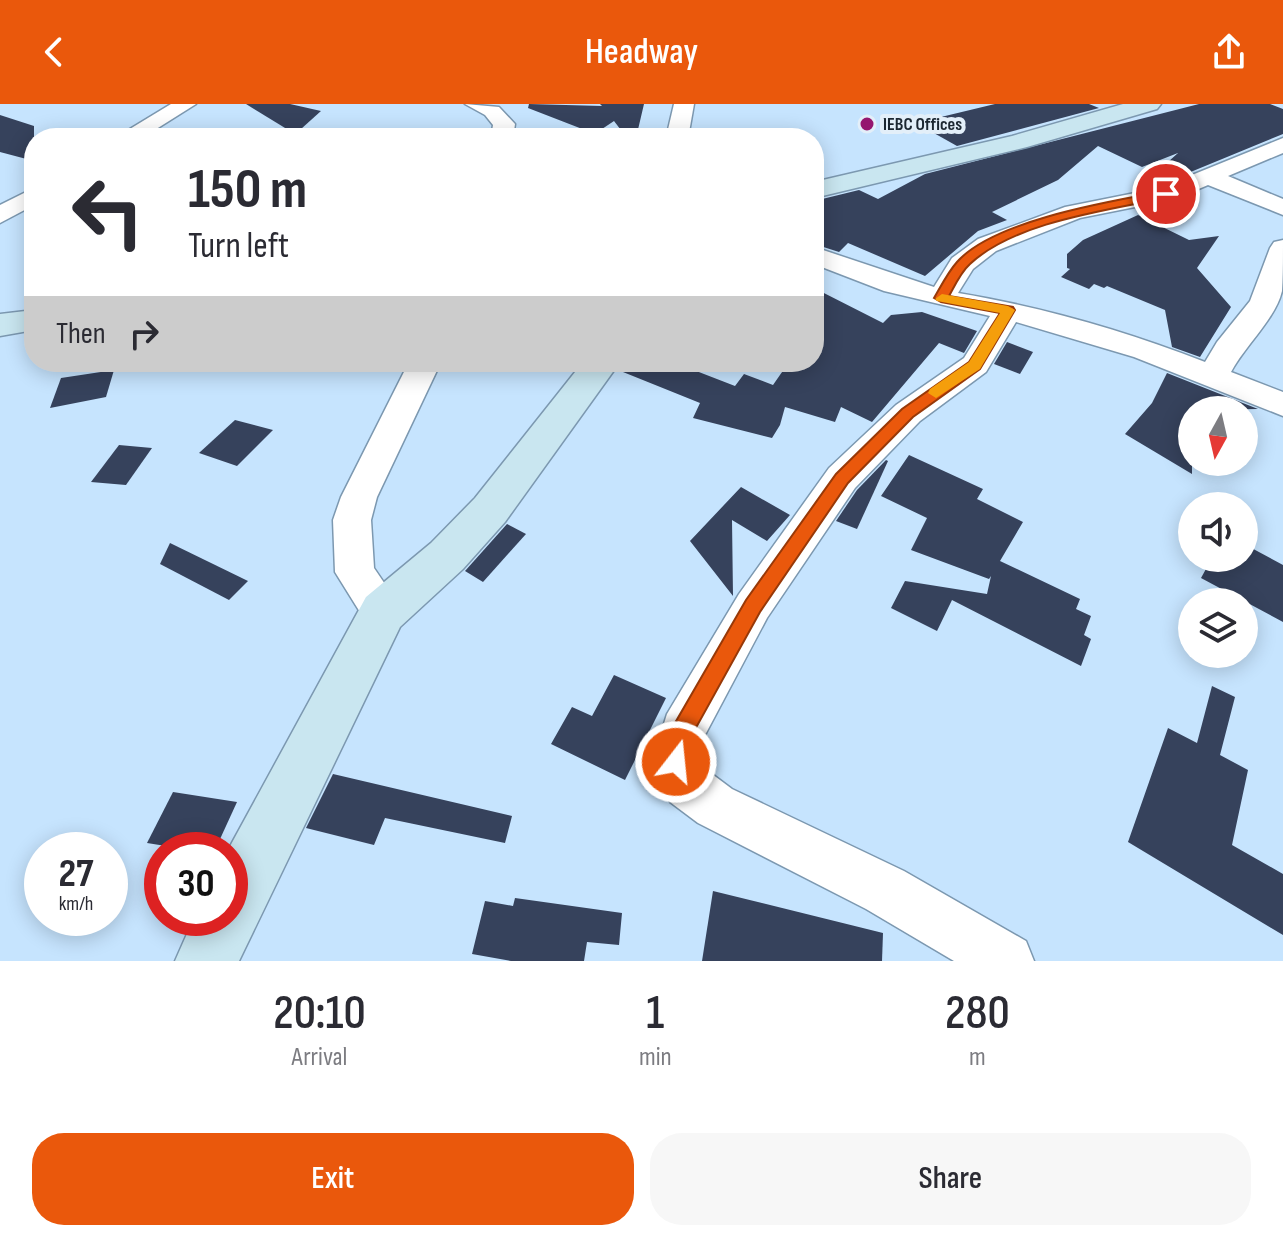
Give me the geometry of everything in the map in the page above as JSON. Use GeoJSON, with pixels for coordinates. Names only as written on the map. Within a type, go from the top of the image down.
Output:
{"type":"FeatureCollection","features":[{"type":"Feature","properties":{"kind":"street"},"geometry":{"type":"LineString","coordinates":[[144,128],[186,104]]}},
{"type":"Feature","properties":{"kind":"street"},"geometry":{"type":"LineString","coordinates":[[475,104],[492,111],[504,124],[503,128]]}},
{"type":"Feature","properties":{"kind":"street"},"geometry":{"type":"LineString","coordinates":[[679,128],[684,104]]}},
{"type":"Feature","properties":{"kind":"street"},"geometry":{"type":"LineString","coordinates":[[824,188],[1018,142],[1149,104]]}},
{"type":"Feature","properties":{"kind":"street"},"geometry":{"type":"LineString","coordinates":[[941,298],[962,264],[987,245],[1074,212],[1166,194],[1283,145]]}},
{"type":"Feature","properties":{"kind":"street"},"geometry":{"type":"LineString","coordinates":[[1207,176],[1283,208]]}},
{"type":"Feature","properties":{"kind":"street"},"geometry":{"type":"LineString","coordinates":[[0,215],[24,201]]}},
{"type":"Feature","properties":{"kind":"street"},"geometry":{"type":"LineString","coordinates":[[1214,375],[1228,349],[1274,307],[1283,248]]}},
{"type":"Feature","properties":{"kind":"street"},"geometry":{"type":"LineString","coordinates":[[824,259],[894,285],[941,298],[1008,310],[1145,350],[1283,405]]}},
{"type":"Feature","properties":{"kind":"street"},"geometry":{"type":"LineString","coordinates":[[1006,961],[885,890],[715,806],[687,785],[676,762],[683,730],[753,606],[842,478],[908,413],[975,365],[1008,310]]}},
{"type":"Feature","properties":{"kind":"street"},"geometry":{"type":"LineString","coordinates":[[0,325],[24,321]]}},
{"type":"Feature","properties":{"kind":"street"},"geometry":{"type":"LineString","coordinates":[[383,612],[355,572],[352,520],[359,497],[420,372]]}},
{"type":"Feature","properties":{"kind":"street"},"geometry":{"type":"LineString","coordinates":[[248,873],[383,612],[447,556],[490,510],[594,372]]}},
{"type":"Feature","properties":{"kind":"street"},"geometry":{"type":"LineString","coordinates":[[207,961],[218,936]]}},
{"type":"Feature","properties":{"kind":"building"},"geometry":{"type":"Polygon","coordinates":[[[246,104],[290,104],[321,111],[302,128],[285,128],[246,104]]]}},
{"type":"Feature","properties":{"kind":"building"},"geometry":{"type":"Polygon","coordinates":[[[529,104],[644,104],[638,128],[619,128],[614,121],[604,128],[580,128],[528,108],[529,104]]]}},
{"type":"Feature","properties":{"kind":"building"},"geometry":{"type":"Polygon","coordinates":[[[995,104],[1089,104],[1099,108],[957,146],[916,123],[995,104]]]}},
{"type":"Feature","properties":{"kind":"building"},"geometry":{"type":"Polygon","coordinates":[[[1199,104],[1270,104],[1283,109],[1283,134],[1159,185],[1138,189],[1178,153],[1142,167],[1098,146],[1058,180],[992,212],[1007,220],[978,231],[925,276],[848,243],[839,252],[824,247],[824,199],[859,190],[878,199],[925,174],[1199,104]]]}},
{"type":"Feature","properties":{"kind":"building"},"geometry":{"type":"Polygon","coordinates":[[[0,115],[34,126],[24,128],[24,158],[0,152],[0,115]]]}},
{"type":"Feature","properties":{"kind":"building"},"geometry":{"type":"Polygon","coordinates":[[[1138,215],[1189,240],[1219,236],[1197,268],[1231,307],[1200,357],[1172,347],[1165,310],[1107,286],[1104,288],[1094,284],[1089,289],[1061,277],[1070,269],[1067,268],[1067,254],[1083,240],[1138,215]]]}},
{"type":"Feature","properties":{"kind":"building"},"geometry":{"type":"Polygon","coordinates":[[[824,293],[883,323],[891,315],[922,312],[977,331],[964,353],[939,343],[872,422],[841,407],[835,422],[785,407],[772,438],[693,418],[700,403],[623,372],[699,372],[735,386],[744,374],[773,385],[782,372],[824,372],[824,293]]]}},
{"type":"Feature","properties":{"kind":"building"},"geometry":{"type":"Polygon","coordinates":[[[1007,342],[1033,352],[1020,374],[994,364],[1007,342]]]}},
{"type":"Feature","properties":{"kind":"building"},"geometry":{"type":"Polygon","coordinates":[[[113,372],[106,397],[50,408],[61,378],[113,372]]]}},
{"type":"Feature","properties":{"kind":"building"},"geometry":{"type":"Polygon","coordinates":[[[1167,373],[1225,396],[1178,396],[1178,466],[1125,434],[1152,403],[1167,373]]]}},
{"type":"Feature","properties":{"kind":"building"},"geometry":{"type":"Polygon","coordinates":[[[235,420],[273,430],[237,466],[199,453],[235,420]]]}},
{"type":"Feature","properties":{"kind":"building"},"geometry":{"type":"Polygon","coordinates":[[[119,445],[152,448],[126,485],[91,482],[119,445]]]}},
{"type":"Feature","properties":{"kind":"building"},"geometry":{"type":"Polygon","coordinates":[[[909,455],[983,489],[977,499],[1023,522],[1000,561],[1080,599],[1076,609],[1091,616],[1084,635],[1091,639],[1081,666],[952,600],[937,631],[891,608],[905,581],[987,594],[991,576],[989,579],[911,550],[927,518],[881,496],[909,455]]]}},
{"type":"Feature","properties":{"kind":"building"},"geometry":{"type":"Polygon","coordinates":[[[886,460],[857,529],[836,521],[857,490],[886,460]]]}},
{"type":"Feature","properties":{"kind":"building"},"geometry":{"type":"Polygon","coordinates":[[[741,487],[790,515],[767,541],[732,520],[733,596],[690,541],[741,487]]]}},
{"type":"Feature","properties":{"kind":"building"},"geometry":{"type":"Polygon","coordinates":[[[507,524],[526,534],[483,582],[465,571],[507,524]]]}},
{"type":"Feature","properties":{"kind":"building"},"geometry":{"type":"Polygon","coordinates":[[[170,543],[248,581],[229,600],[160,564],[170,543]]]}},
{"type":"Feature","properties":{"kind":"building"},"geometry":{"type":"Polygon","coordinates":[[[1258,552],[1283,565],[1283,622],[1258,609],[1258,588],[1220,588],[1201,578],[1204,572],[1258,572],[1258,552]]]}},
{"type":"Feature","properties":{"kind":"building"},"geometry":{"type":"Polygon","coordinates":[[[614,675],[666,698],[625,780],[551,744],[572,707],[592,716],[614,675]]]}},
{"type":"Feature","properties":{"kind":"building"},"geometry":{"type":"Polygon","coordinates":[[[1212,686],[1235,697],[1220,755],[1248,770],[1232,845],[1283,874],[1283,935],[1128,842],[1168,728],[1197,743],[1212,686]]]}},
{"type":"Feature","properties":{"kind":"building"},"geometry":{"type":"Polygon","coordinates":[[[333,774],[512,816],[505,843],[385,818],[374,845],[306,828],[333,774]]]}},
{"type":"Feature","properties":{"kind":"building"},"geometry":{"type":"Polygon","coordinates":[[[173,792],[237,802],[223,832],[153,832],[173,792]]]}},
{"type":"Feature","properties":{"kind":"building"},"geometry":{"type":"Polygon","coordinates":[[[713,891],[883,933],[882,961],[702,961],[713,891]]]}},
{"type":"Feature","properties":{"kind":"building"},"geometry":{"type":"Polygon","coordinates":[[[515,898],[622,913],[619,945],[587,942],[584,961],[511,961],[472,954],[485,901],[513,906],[515,898]]]}},
{"type":"Feature","properties":{"kind":"slow traffic"},"geometry":{"type":"LineString","coordinates":[[936,393],[975,365],[1008,310],[942,299]]}},
{"type":"Feature","properties":{"kind":"place","name":"IEBC Offices"},"geometry":{"type":"Point","coordinates":[867,124]}},
{"type":"Feature","properties":{"kind":"route"},"geometry":{"type":"LineString","coordinates":[[676,762],[683,730],[753,606],[842,478],[908,413],[975,365],[995,335],[1008,310],[941,298],[962,264],[987,245],[1074,212],[1166,194]]}}]}
